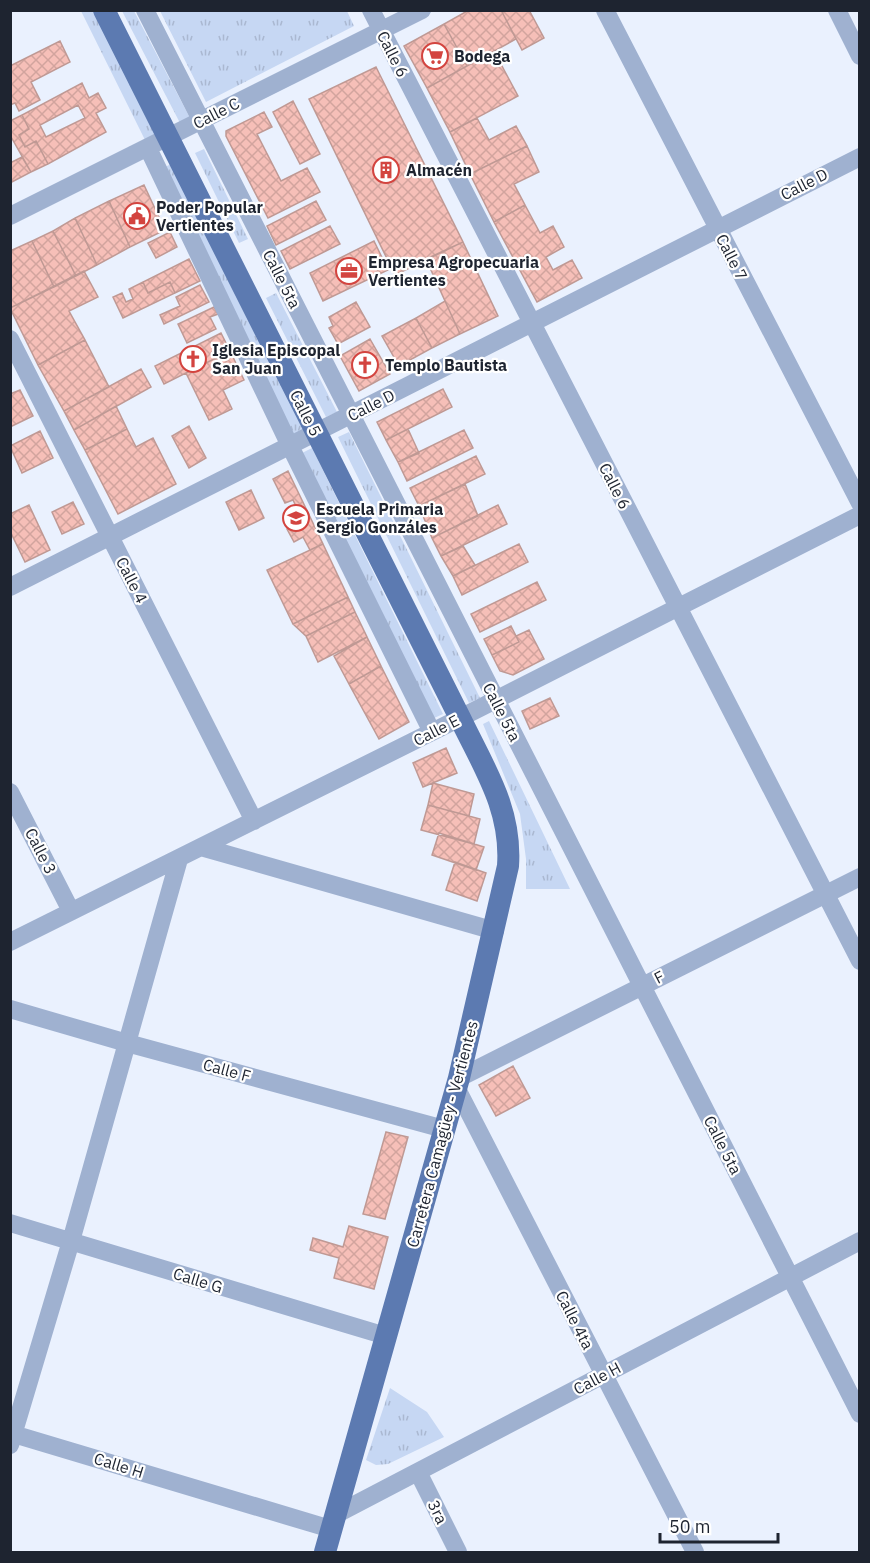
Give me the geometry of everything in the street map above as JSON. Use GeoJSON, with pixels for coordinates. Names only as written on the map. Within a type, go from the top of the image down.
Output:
{"type":"FeatureCollection","features":[{"type":"Feature","properties":{"kind":"main road","name":"Calle 5"},"geometry":{"type":"LineString","coordinates":[[104,10],[460,718]]}},
{"type":"Feature","properties":{"kind":"main road","name":"Carretera Camagüey - Vertientes"},"geometry":{"type":"LineString","coordinates":[[325,1552],[457,1082],[495,931],[508,866],[510,846],[502,806],[460,718]]}},
{"type":"Feature","properties":{"kind":"street","name":"Calle 5ta"},"geometry":{"type":"LineString","coordinates":[[145,10],[860,1414]]}},
{"type":"Feature","properties":{"kind":"street","name":"Calle 6"},"geometry":{"type":"LineString","coordinates":[[371,10],[860,961]]}},
{"type":"Feature","properties":{"kind":"street","name":"Calle C"},"geometry":{"type":"LineString","coordinates":[[10,216],[422,10]]}},
{"type":"Feature","properties":{"kind":"street","name":"Calle 7"},"geometry":{"type":"LineString","coordinates":[[604,10],[860,503]]}},
{"type":"Feature","properties":{"kind":"street"},"geometry":{"type":"LineString","coordinates":[[837,10],[860,56]]}},
{"type":"Feature","properties":{"kind":"street","name":"Calle 5"},"geometry":{"type":"LineString","coordinates":[[148,148],[290,446],[432,732]]}},
{"type":"Feature","properties":{"kind":"street","name":"Calle D"},"geometry":{"type":"LineString","coordinates":[[10,587],[860,157]]}},
{"type":"Feature","properties":{"kind":"street","name":"Calle 4"},"geometry":{"type":"LineString","coordinates":[[10,339],[254,821]]}},
{"type":"Feature","properties":{"kind":"street","name":"Calle E"},"geometry":{"type":"LineString","coordinates":[[10,942],[496,700],[860,515]]}},
{"type":"Feature","properties":{"kind":"street","name":"Calle 3"},"geometry":{"type":"LineString","coordinates":[[10,792],[71,911]]}},
{"type":"Feature","properties":{"kind":"street"},"geometry":{"type":"LineString","coordinates":[[201,847],[495,931]]}},
{"type":"Feature","properties":{"kind":"street"},"geometry":{"type":"LineString","coordinates":[[12,1437],[71,1241],[179,859]]}},
{"type":"Feature","properties":{"kind":"street","name":"F"},"geometry":{"type":"LineString","coordinates":[[457,1082],[860,877]]}},
{"type":"Feature","properties":{"kind":"street","name":"Calle F"},"geometry":{"type":"LineString","coordinates":[[10,1009],[444,1129]]}},
{"type":"Feature","properties":{"kind":"street","name":"Calle 4ta"},"geometry":{"type":"LineString","coordinates":[[457,1082],[603,1375],[695,1552]]}},
{"type":"Feature","properties":{"kind":"street","name":"Calle G"},"geometry":{"type":"LineString","coordinates":[[10,1223],[386,1336]]}},
{"type":"Feature","properties":{"kind":"street","name":"Calle H"},"geometry":{"type":"LineString","coordinates":[[12,1437],[333,1522],[418,1472],[860,1241]]}},
{"type":"Feature","properties":{"kind":"street","name":"3ra"},"geometry":{"type":"LineString","coordinates":[[418,1472],[458,1552]]}},
{"type":"Feature","properties":{"kind":"green space"},"geometry":{"type":"Polygon","coordinates":[[[81,11],[94,11],[156,136],[146,142],[81,11]]]}},
{"type":"Feature","properties":{"kind":"green space"},"geometry":{"type":"Polygon","coordinates":[[[122,11],[134,11],[190,118],[180,123],[122,11]]]}},
{"type":"Feature","properties":{"kind":"green space"},"geometry":{"type":"Polygon","coordinates":[[[160,11],[347,11],[354,26],[206,102],[160,11]]]}},
{"type":"Feature","properties":{"kind":"green space"},"geometry":{"type":"Polygon","coordinates":[[[204,149],[248,239],[239,243],[195,153],[204,149]]]}},
{"type":"Feature","properties":{"kind":"green space"},"geometry":{"type":"Polygon","coordinates":[[[173,163],[304,429],[294,435],[163,168],[173,163]]]}},
{"type":"Feature","properties":{"kind":"green space"},"geometry":{"type":"Polygon","coordinates":[[[276,293],[337,412],[326,417],[266,298],[276,293]]]}},
{"type":"Feature","properties":{"kind":"green space"},"geometry":{"type":"Polygon","coordinates":[[[349,432],[480,698],[469,703],[338,437],[349,432]]]}},
{"type":"Feature","properties":{"kind":"green space"},"geometry":{"type":"Polygon","coordinates":[[[312,448],[443,714],[432,719],[302,453],[312,448]]]}},
{"type":"Feature","properties":{"kind":"green space"},"geometry":{"type":"Polygon","coordinates":[[[489,721],[570,889],[526,889],[526,859],[520,814],[483,724],[489,721]]]}},
{"type":"Feature","properties":{"kind":"green space"},"geometry":{"type":"Polygon","coordinates":[[[390,1388],[427,1412],[444,1437],[388,1464],[376,1465],[366,1460],[390,1388]]]}},
{"type":"Feature","properties":{"kind":"building"},"geometry":{"type":"Polygon","coordinates":[[[469,10],[501,10],[516,39],[467,66],[444,24],[469,10]]]}},
{"type":"Feature","properties":{"kind":"building"},"geometry":{"type":"Polygon","coordinates":[[[501,10],[529,10],[544,38],[522,50],[501,10]]]}},
{"type":"Feature","properties":{"kind":"building","name":"Bodega"},"geometry":{"type":"Polygon","coordinates":[[[444,24],[467,66],[427,88],[404,46],[444,24]]]}},
{"type":"Feature","properties":{"kind":"building"},"geometry":{"type":"Polygon","coordinates":[[[60,41],[70,62],[31,82],[40,100],[19,111],[15,103],[10,105],[10,66],[60,41]]]}},
{"type":"Feature","properties":{"kind":"building"},"geometry":{"type":"Polygon","coordinates":[[[494,51],[518,96],[450,132],[427,88],[494,51]]]}},
{"type":"Feature","properties":{"kind":"building","name":"Almacén"},"geometry":{"type":"Polygon","coordinates":[[[376,67],[463,242],[395,275],[309,99],[376,67]]]}},
{"type":"Feature","properties":{"kind":"building"},"geometry":{"type":"Polygon","coordinates":[[[82,83],[89,98],[98,93],[106,108],[96,113],[106,132],[48,164],[36,141],[25,147],[19,135],[29,129],[22,115],[82,83]],[[78,105],[40,125],[46,137],[85,118],[78,105]]]}},
{"type":"Feature","properties":{"kind":"building"},"geometry":{"type":"Polygon","coordinates":[[[293,101],[320,154],[300,164],[273,112],[293,101]]]}},
{"type":"Feature","properties":{"kind":"building"},"geometry":{"type":"Polygon","coordinates":[[[264,112],[272,127],[257,134],[281,181],[307,168],[320,192],[268,218],[226,136],[226,131],[264,112]]]}},
{"type":"Feature","properties":{"kind":"building"},"geometry":{"type":"Polygon","coordinates":[[[22,115],[29,129],[19,135],[25,147],[36,141],[48,164],[31,172],[10,135],[10,121],[22,115]]]}},
{"type":"Feature","properties":{"kind":"building"},"geometry":{"type":"Polygon","coordinates":[[[477,118],[489,140],[516,126],[527,146],[470,174],[450,132],[477,118]]]}},
{"type":"Feature","properties":{"kind":"building"},"geometry":{"type":"Polygon","coordinates":[[[527,146],[539,172],[514,184],[525,205],[494,222],[470,174],[527,146]]]}},
{"type":"Feature","properties":{"kind":"building"},"geometry":{"type":"Polygon","coordinates":[[[22,157],[31,172],[10,183],[10,163],[22,157]]]}},
{"type":"Feature","properties":{"kind":"building","name":"Poder Popular Vertientes"},"geometry":{"type":"Polygon","coordinates":[[[144,185],[165,230],[130,247],[109,201],[144,185]]]}},
{"type":"Feature","properties":{"kind":"building"},"geometry":{"type":"Polygon","coordinates":[[[109,201],[130,247],[97,265],[75,218],[109,201]]]}},
{"type":"Feature","properties":{"kind":"building"},"geometry":{"type":"Polygon","coordinates":[[[316,201],[326,220],[276,245],[267,226],[316,201]]]}},
{"type":"Feature","properties":{"kind":"building"},"geometry":{"type":"Polygon","coordinates":[[[525,205],[540,233],[553,226],[564,247],[546,257],[553,270],[572,260],[582,278],[537,302],[494,222],[525,205]]]}},
{"type":"Feature","properties":{"kind":"building"},"geometry":{"type":"Polygon","coordinates":[[[75,218],[97,265],[76,276],[53,231],[75,218]]]}},
{"type":"Feature","properties":{"kind":"building"},"geometry":{"type":"Polygon","coordinates":[[[330,226],[340,244],[290,269],[281,251],[330,226]]]}},
{"type":"Feature","properties":{"kind":"building"},"geometry":{"type":"Polygon","coordinates":[[[53,231],[76,276],[54,287],[32,241],[53,231]]]}},
{"type":"Feature","properties":{"kind":"building"},"geometry":{"type":"Polygon","coordinates":[[[170,232],[177,247],[156,258],[148,243],[170,232]]]}},
{"type":"Feature","properties":{"kind":"building"},"geometry":{"type":"Polygon","coordinates":[[[32,241],[54,287],[10,308],[10,251],[32,241]]]}},
{"type":"Feature","properties":{"kind":"building","name":"Empresa Agropecuaria Vertientes"},"geometry":{"type":"Polygon","coordinates":[[[374,241],[388,270],[323,301],[310,273],[374,241]]]}},
{"type":"Feature","properties":{"kind":"building"},"geometry":{"type":"Polygon","coordinates":[[[463,242],[498,316],[460,334],[426,259],[463,242]]]}},
{"type":"Feature","properties":{"kind":"building"},"geometry":{"type":"Polygon","coordinates":[[[189,259],[200,281],[175,293],[170,282],[148,293],[143,282],[189,259]]]}},
{"type":"Feature","properties":{"kind":"building"},"geometry":{"type":"Polygon","coordinates":[[[84,271],[98,297],[69,311],[85,340],[38,365],[10,308],[84,271]]]}},
{"type":"Feature","properties":{"kind":"building"},"geometry":{"type":"Polygon","coordinates":[[[143,282],[148,293],[170,282],[175,293],[123,318],[113,297],[122,293],[126,302],[133,299],[129,289],[143,282]]]}},
{"type":"Feature","properties":{"kind":"building"},"geometry":{"type":"Polygon","coordinates":[[[200,285],[209,302],[164,324],[160,315],[180,306],[176,297],[200,285]]]}},
{"type":"Feature","properties":{"kind":"building"},"geometry":{"type":"Polygon","coordinates":[[[445,301],[460,334],[432,348],[416,318],[445,301]]]}},
{"type":"Feature","properties":{"kind":"building"},"geometry":{"type":"Polygon","coordinates":[[[356,302],[370,327],[338,344],[329,328],[333,326],[329,317],[356,302]]]}},
{"type":"Feature","properties":{"kind":"building"},"geometry":{"type":"Polygon","coordinates":[[[214,307],[218,314],[210,317],[216,329],[187,343],[178,324],[214,307]]]}},
{"type":"Feature","properties":{"kind":"building"},"geometry":{"type":"Polygon","coordinates":[[[416,318],[432,348],[399,366],[382,336],[416,318]]]}},
{"type":"Feature","properties":{"kind":"building","name":"Iglesia Episcopal San Juan"},"geometry":{"type":"Polygon","coordinates":[[[221,333],[230,351],[164,384],[155,366],[221,333]]]}},
{"type":"Feature","properties":{"kind":"building","name":"Templo Bautista"},"geometry":{"type":"Polygon","coordinates":[[[370,339],[390,374],[359,391],[340,356],[370,339]]]}},
{"type":"Feature","properties":{"kind":"building"},"geometry":{"type":"Polygon","coordinates":[[[85,340],[109,387],[64,411],[38,365],[85,340]]]}},
{"type":"Feature","properties":{"kind":"building"},"geometry":{"type":"Polygon","coordinates":[[[230,351],[244,380],[223,390],[232,409],[209,420],[186,373],[230,351]]]}},
{"type":"Feature","properties":{"kind":"building"},"geometry":{"type":"Polygon","coordinates":[[[141,369],[151,387],[74,430],[64,411],[141,369]]]}},
{"type":"Feature","properties":{"kind":"building"},"geometry":{"type":"Polygon","coordinates":[[[443,389],[452,407],[386,440],[377,422],[443,389]]]}},
{"type":"Feature","properties":{"kind":"building"},"geometry":{"type":"Polygon","coordinates":[[[20,390],[33,416],[10,427],[10,394],[20,390]]]}},
{"type":"Feature","properties":{"kind":"building"},"geometry":{"type":"Polygon","coordinates":[[[116,406],[127,429],[85,450],[74,430],[116,406]]]}},
{"type":"Feature","properties":{"kind":"building"},"geometry":{"type":"Polygon","coordinates":[[[189,426],[206,458],[189,468],[172,436],[189,426]]]}},
{"type":"Feature","properties":{"kind":"building"},"geometry":{"type":"Polygon","coordinates":[[[127,429],[136,447],[153,438],[176,484],[118,514],[85,450],[127,429]]]}},
{"type":"Feature","properties":{"kind":"building"},"geometry":{"type":"Polygon","coordinates":[[[408,429],[419,453],[398,462],[386,440],[408,429]]]}},
{"type":"Feature","properties":{"kind":"building"},"geometry":{"type":"Polygon","coordinates":[[[464,430],[473,448],[407,481],[398,462],[464,430]]]}},
{"type":"Feature","properties":{"kind":"building"},"geometry":{"type":"Polygon","coordinates":[[[40,431],[53,458],[22,473],[10,446],[40,431]]]}},
{"type":"Feature","properties":{"kind":"building"},"geometry":{"type":"Polygon","coordinates":[[[476,456],[485,474],[419,506],[410,488],[476,456]]]}},
{"type":"Feature","properties":{"kind":"building"},"geometry":{"type":"Polygon","coordinates":[[[288,471],[323,544],[310,550],[303,537],[294,542],[287,529],[303,521],[293,500],[285,503],[273,479],[288,471]]]}},
{"type":"Feature","properties":{"kind":"building"},"geometry":{"type":"Polygon","coordinates":[[[465,484],[478,516],[432,538],[419,506],[465,484]]]}},
{"type":"Feature","properties":{"kind":"building"},"geometry":{"type":"Polygon","coordinates":[[[251,490],[264,518],[239,530],[226,502],[251,490]]]}},
{"type":"Feature","properties":{"kind":"building"},"geometry":{"type":"Polygon","coordinates":[[[73,502],[84,524],[62,534],[52,512],[73,502]]]}},
{"type":"Feature","properties":{"kind":"building"},"geometry":{"type":"Polygon","coordinates":[[[29,505],[50,550],[25,562],[10,531],[10,514],[29,505]]]}},
{"type":"Feature","properties":{"kind":"building"},"geometry":{"type":"Polygon","coordinates":[[[498,505],[507,524],[441,556],[432,538],[498,505]]]}},
{"type":"Feature","properties":{"kind":"building"},"geometry":{"type":"Polygon","coordinates":[[[323,544],[348,597],[293,624],[267,570],[323,544]]]}},
{"type":"Feature","properties":{"kind":"building"},"geometry":{"type":"Polygon","coordinates":[[[519,544],[528,562],[462,595],[453,576],[519,544]]]}},
{"type":"Feature","properties":{"kind":"building"},"geometry":{"type":"Polygon","coordinates":[[[463,546],[475,565],[453,576],[441,556],[463,546]]]}},
{"type":"Feature","properties":{"kind":"building"},"geometry":{"type":"Polygon","coordinates":[[[537,582],[546,600],[480,632],[471,614],[537,582]]]}},
{"type":"Feature","properties":{"kind":"building"},"geometry":{"type":"Polygon","coordinates":[[[348,597],[355,612],[306,636],[293,624],[348,597]]]}},
{"type":"Feature","properties":{"kind":"building"},"geometry":{"type":"Polygon","coordinates":[[[355,612],[367,637],[318,662],[306,636],[355,612]]]}},
{"type":"Feature","properties":{"kind":"building"},"geometry":{"type":"Polygon","coordinates":[[[511,626],[519,642],[492,655],[484,639],[511,626]]]}},
{"type":"Feature","properties":{"kind":"building"},"geometry":{"type":"Polygon","coordinates":[[[529,630],[544,659],[513,675],[500,671],[492,655],[519,642],[516,636],[529,630]]]}},
{"type":"Feature","properties":{"kind":"building"},"geometry":{"type":"Polygon","coordinates":[[[367,637],[381,666],[349,684],[334,656],[367,637]]]}},
{"type":"Feature","properties":{"kind":"building"},"geometry":{"type":"Polygon","coordinates":[[[381,666],[409,722],[379,739],[349,684],[381,666]]]}},
{"type":"Feature","properties":{"kind":"building"},"geometry":{"type":"Polygon","coordinates":[[[550,698],[559,716],[530,729],[522,711],[550,698]]]}},
{"type":"Feature","properties":{"kind":"building"},"geometry":{"type":"Polygon","coordinates":[[[446,748],[457,773],[423,787],[413,763],[446,748]]]}},
{"type":"Feature","properties":{"kind":"building"},"geometry":{"type":"Polygon","coordinates":[[[433,783],[474,794],[469,816],[428,805],[433,783]]]}},
{"type":"Feature","properties":{"kind":"building"},"geometry":{"type":"Polygon","coordinates":[[[428,805],[480,819],[474,844],[421,830],[428,805]]]}},
{"type":"Feature","properties":{"kind":"building"},"geometry":{"type":"Polygon","coordinates":[[[439,833],[484,847],[476,870],[432,855],[439,833]]]}},
{"type":"Feature","properties":{"kind":"building"},"geometry":{"type":"Polygon","coordinates":[[[455,862],[486,873],[477,901],[446,890],[455,862]]]}},
{"type":"Feature","properties":{"kind":"building"},"geometry":{"type":"Polygon","coordinates":[[[513,1066],[530,1098],[496,1116],[479,1085],[513,1066]]]}},
{"type":"Feature","properties":{"kind":"building"},"geometry":{"type":"Polygon","coordinates":[[[386,1132],[408,1137],[385,1219],[363,1214],[386,1132]]]}},
{"type":"Feature","properties":{"kind":"building"},"geometry":{"type":"Polygon","coordinates":[[[349,1226],[388,1237],[374,1289],[334,1278],[339,1258],[310,1250],[313,1238],[343,1247],[349,1226]]]}},
{"type":"Feature","properties":{"kind":"place","name":"Bodega"},"geometry":{"type":"Point","coordinates":[435,56]}},
{"type":"Feature","properties":{"kind":"place","name":"Almacén"},"geometry":{"type":"Point","coordinates":[386,170]}},
{"type":"Feature","properties":{"kind":"place","name":"Poder Popular Vertientes"},"geometry":{"type":"Point","coordinates":[137,216]}},
{"type":"Feature","properties":{"kind":"place","name":"Empresa Agropecuaria Vertientes"},"geometry":{"type":"Point","coordinates":[349,271]}},
{"type":"Feature","properties":{"kind":"place","name":"Iglesia Episcopal San Juan"},"geometry":{"type":"Point","coordinates":[193,359]}},
{"type":"Feature","properties":{"kind":"place","name":"Templo Bautista"},"geometry":{"type":"Point","coordinates":[365,365]}},
{"type":"Feature","properties":{"kind":"place","name":"Escuela Primaria Sergio Gonzáles"},"geometry":{"type":"Point","coordinates":[296,518]}}]}
